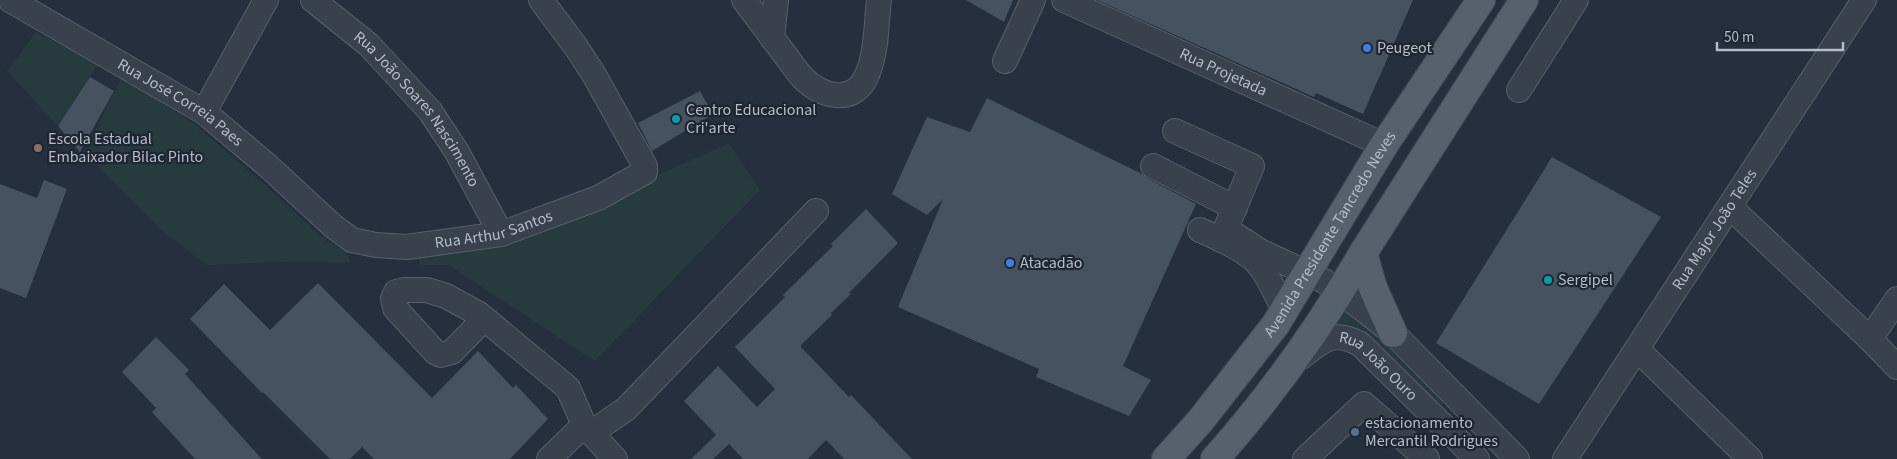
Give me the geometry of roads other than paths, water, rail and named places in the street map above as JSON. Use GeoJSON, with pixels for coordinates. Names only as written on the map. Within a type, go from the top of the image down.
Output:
{"type":"FeatureCollection","features":[{"type":"Feature","properties":{"kind":"main road"},"geometry":{"type":"LineString","coordinates":[[1214,459],[1290,365],[1340,293],[1363,253],[1524,0]]}},
{"type":"Feature","properties":{"kind":"main road","name":"Avenida Presidente Tancredo Neves"},"geometry":{"type":"LineString","coordinates":[[1166,459],[1207,413],[1276,324],[1384,145],[1477,1]]}},
{"type":"Feature","properties":{"kind":"main road"},"geometry":{"type":"LineString","coordinates":[[1363,253],[1374,288],[1393,333]]}},
{"type":"Feature","properties":{"kind":"street","name":"Rua José Correia Paes"},"geometry":{"type":"LineString","coordinates":[[10,0],[204,112],[268,166],[333,226]]}},
{"type":"Feature","properties":{"kind":"street"},"geometry":{"type":"LineString","coordinates":[[204,112],[266,0]]}},
{"type":"Feature","properties":{"kind":"street","name":"Rua João Soares Nascimento"},"geometry":{"type":"LineString","coordinates":[[313,0],[369,46],[430,111],[457,152],[501,234]]}},
{"type":"Feature","properties":{"kind":"street","name":"Rua Arthur Santos"},"geometry":{"type":"LineString","coordinates":[[333,226],[352,240],[376,246],[407,246],[501,234],[598,198],[642,174],[646,169],[593,73],[576,46],[541,0]]}},
{"type":"Feature","properties":{"kind":"street"},"geometry":{"type":"LineString","coordinates":[[744,0],[798,73],[814,87],[830,95],[840,97],[858,89],[871,62],[879,0]]}},
{"type":"Feature","properties":{"kind":"street"},"geometry":{"type":"LineString","coordinates":[[772,38],[776,0]]}},
{"type":"Feature","properties":{"kind":"street"},"geometry":{"type":"LineString","coordinates":[[1005,61],[1033,0]]}},
{"type":"Feature","properties":{"kind":"street","name":"Rua Projetada"},"geometry":{"type":"LineString","coordinates":[[1064,0],[1384,145]]}},
{"type":"Feature","properties":{"kind":"street"},"geometry":{"type":"LineString","coordinates":[[1519,90],[1576,0]]}},
{"type":"Feature","properties":{"kind":"street","name":"Rua Major João Teles"},"geometry":{"type":"LineString","coordinates":[[1565,459],[1864,0]]}},
{"type":"Feature","properties":{"kind":"street"},"geometry":{"type":"LineString","coordinates":[[1175,131],[1252,166],[1227,225]]}},
{"type":"Feature","properties":{"kind":"street"},"geometry":{"type":"LineString","coordinates":[[1153,166],[1227,225],[1256,261],[1274,288],[1284,310]]}},
{"type":"Feature","properties":{"kind":"street"},"geometry":{"type":"LineString","coordinates":[[1730,207],[1897,366]]}},
{"type":"Feature","properties":{"kind":"street"},"geometry":{"type":"LineString","coordinates":[[549,459],[598,445],[626,409],[816,211]]}},
{"type":"Feature","properties":{"kind":"street"},"geometry":{"type":"LineString","coordinates":[[1200,230],[1227,225]]}},
{"type":"Feature","properties":{"kind":"street","name":"Rua João Ouro"},"geometry":{"type":"LineString","coordinates":[[1227,225],[1260,251],[1306,272],[1340,293],[1393,333],[1517,459]]}},
{"type":"Feature","properties":{"kind":"street"},"geometry":{"type":"LineString","coordinates":[[1870,339],[1897,300]]}},
{"type":"Feature","properties":{"kind":"street"},"geometry":{"type":"LineString","coordinates":[[482,317],[568,388],[598,445]]}},
{"type":"Feature","properties":{"kind":"street","name":"Rua João Ouro"},"geometry":{"type":"LineString","coordinates":[[1290,365],[1322,340],[1340,336],[1349,338],[1360,344],[1477,459]]}},
{"type":"Feature","properties":{"kind":"street"},"geometry":{"type":"LineString","coordinates":[[1637,349],[1750,459]]}},
{"type":"Feature","properties":{"kind":"street"},"geometry":{"type":"LineString","coordinates":[[1437,418],[1443,408],[1458,401]]}},
{"type":"Feature","properties":{"kind":"street"},"geometry":{"type":"LineString","coordinates":[[1305,459],[1364,404],[1427,459]]}},
{"type":"Feature","properties":{"kind":"place","name":"Peugeot"},"geometry":{"type":"Point","coordinates":[1367,48]}},
{"type":"Feature","properties":{"kind":"place","name":"Centro Educacional Cri'arte"},"geometry":{"type":"Point","coordinates":[676,119]}},
{"type":"Feature","properties":{"kind":"place","name":"Escola Estadual Embaixador Bilac Pinto"},"geometry":{"type":"Point","coordinates":[38,148]}},
{"type":"Feature","properties":{"kind":"place","name":"Atacadão"},"geometry":{"type":"Point","coordinates":[1010,263]}},
{"type":"Feature","properties":{"kind":"place","name":"Sergipel"},"geometry":{"type":"Point","coordinates":[1548,280]}},
{"type":"Feature","properties":{"kind":"place","name":"estacionamento Mercantil Rodrigues"},"geometry":{"type":"Point","coordinates":[1355,432]}}]}
